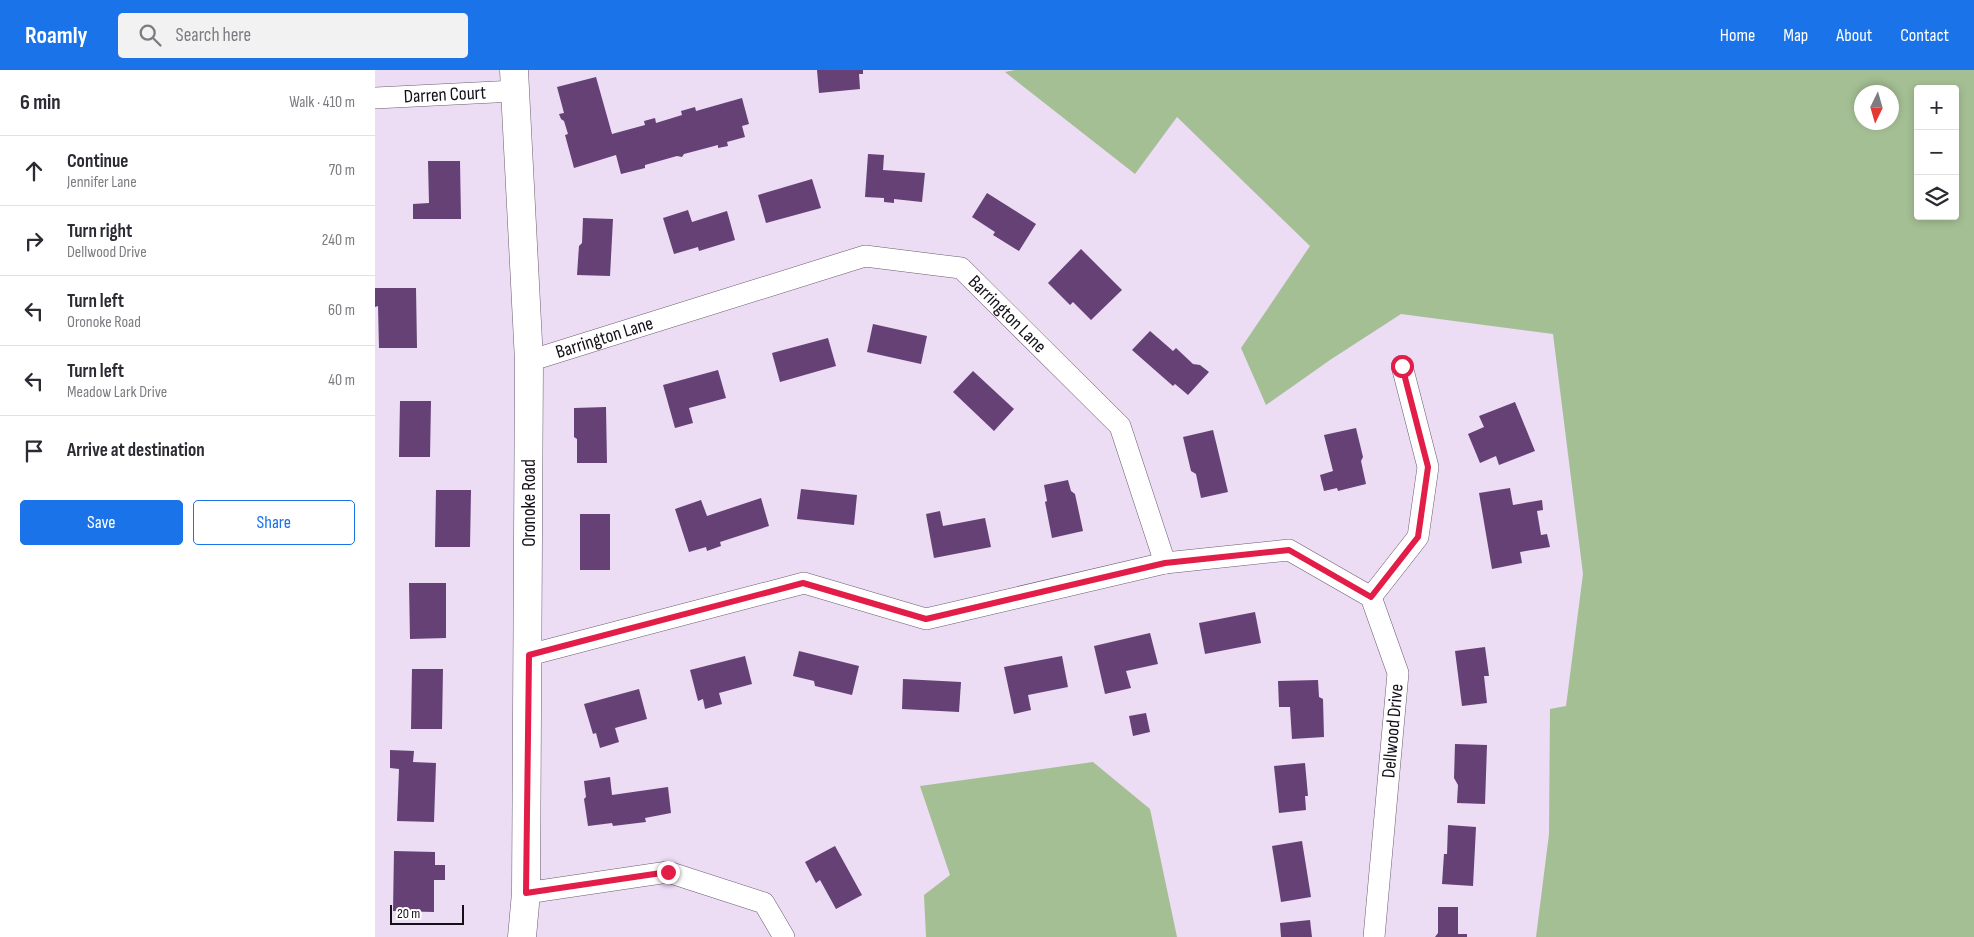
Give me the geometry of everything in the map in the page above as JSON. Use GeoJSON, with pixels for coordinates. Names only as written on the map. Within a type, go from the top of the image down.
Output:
{"type":"FeatureCollection","features":[{"type":"Feature","properties":{"kind":"street","name":"Darren Court"},"geometry":{"type":"LineString","coordinates":[[375,98],[515,80]]}},
{"type":"Feature","properties":{"kind":"street","name":"Oronoke Road"},"geometry":{"type":"LineString","coordinates":[[515,80],[529,361],[529,655],[526,893],[522,937]]}},
{"type":"Feature","properties":{"kind":"street","name":"Barrington Lane"},"geometry":{"type":"LineString","coordinates":[[529,361],[865,256],[961,268],[1120,426],[1165,563]]}},
{"type":"Feature","properties":{"kind":"street"},"geometry":{"type":"LineString","coordinates":[[529,655],[803,583],[926,619],[1165,563],[1289,550],[1371,597],[1418,537],[1428,467],[1402,366]]}},
{"type":"Feature","properties":{"kind":"street","name":"Dellwood Drive"},"geometry":{"type":"LineString","coordinates":[[1371,597],[1398,673],[1373,937]]}},
{"type":"Feature","properties":{"kind":"street"},"geometry":{"type":"LineString","coordinates":[[526,893],[668,872],[764,903],[784,937]]}},
{"type":"Feature","properties":{"kind":"green space"},"geometry":{"type":"Polygon","coordinates":[[[1015,70],[1974,70],[1974,937],[1536,937],[1549,834],[1550,709],[1566,706],[1583,574],[1553,334],[1401,314],[1330,360],[1266,405],[1241,348],[1310,246],[1177,117],[1135,174],[1005,72],[1015,70]]]}},
{"type":"Feature","properties":{"kind":"green space"},"geometry":{"type":"Polygon","coordinates":[[[1093,762],[1150,809],[1177,937],[926,937],[924,895],[950,875],[920,786],[1093,762]]]}},
{"type":"Feature","properties":{"kind":"building"},"geometry":{"type":"Polygon","coordinates":[[[817,70],[863,70],[863,74],[859,74],[860,89],[819,93],[817,70]]]}},
{"type":"Feature","properties":{"kind":"building"},"geometry":{"type":"Polygon","coordinates":[[[596,77],[612,134],[645,125],[644,121],[655,118],[656,123],[682,115],[681,111],[695,107],[696,111],[742,98],[749,124],[742,126],[745,137],[727,142],[728,146],[718,148],[718,145],[684,154],[682,157],[677,156],[645,165],[645,168],[621,174],[616,155],[574,168],[565,135],[568,134],[564,121],[559,114],[564,113],[557,87],[596,77]]]}},
{"type":"Feature","properties":{"kind":"building"},"geometry":{"type":"Polygon","coordinates":[[[868,154],[884,155],[883,170],[925,173],[922,202],[894,199],[894,203],[884,202],[884,198],[865,197],[868,154]]]}},
{"type":"Feature","properties":{"kind":"building"},"geometry":{"type":"Polygon","coordinates":[[[428,161],[460,161],[461,219],[413,219],[413,204],[429,203],[428,161]]]}},
{"type":"Feature","properties":{"kind":"building"},"geometry":{"type":"Polygon","coordinates":[[[812,179],[821,208],[766,223],[758,195],[812,179]]]}},
{"type":"Feature","properties":{"kind":"building"},"geometry":{"type":"Polygon","coordinates":[[[987,193],[1036,224],[1019,251],[993,235],[995,232],[972,217],[987,193]]]}},
{"type":"Feature","properties":{"kind":"building"},"geometry":{"type":"Polygon","coordinates":[[[688,210],[692,222],[727,211],[735,240],[699,251],[698,247],[674,254],[663,218],[688,210]]]}},
{"type":"Feature","properties":{"kind":"building"},"geometry":{"type":"Polygon","coordinates":[[[583,218],[613,219],[610,276],[577,275],[579,246],[582,243],[583,218]]]}},
{"type":"Feature","properties":{"kind":"building"},"geometry":{"type":"Polygon","coordinates":[[[1081,249],[1122,290],[1091,320],[1073,302],[1070,305],[1048,283],[1081,249]]]}},
{"type":"Feature","properties":{"kind":"building"},"geometry":{"type":"Polygon","coordinates":[[[375,288],[416,288],[417,348],[379,348],[378,306],[375,307],[375,288]]]}},
{"type":"Feature","properties":{"kind":"building"},"geometry":{"type":"Polygon","coordinates":[[[873,324],[927,336],[921,364],[867,352],[873,324]]]}},
{"type":"Feature","properties":{"kind":"building"},"geometry":{"type":"Polygon","coordinates":[[[1150,331],[1173,351],[1176,348],[1193,364],[1200,365],[1209,372],[1188,395],[1175,384],[1173,386],[1132,350],[1150,331]]]}},
{"type":"Feature","properties":{"kind":"building"},"geometry":{"type":"Polygon","coordinates":[[[828,338],[836,366],[780,382],[772,353],[828,338]]]}},
{"type":"Feature","properties":{"kind":"building"},"geometry":{"type":"Polygon","coordinates":[[[718,370],[726,398],[689,408],[693,423],[675,428],[663,385],[718,370]]]}},
{"type":"Feature","properties":{"kind":"building"},"geometry":{"type":"Polygon","coordinates":[[[973,371],[1014,409],[994,431],[953,392],[973,371]]]}},
{"type":"Feature","properties":{"kind":"building"},"geometry":{"type":"Polygon","coordinates":[[[400,401],[431,401],[430,457],[399,457],[400,401]]]}},
{"type":"Feature","properties":{"kind":"building"},"geometry":{"type":"Polygon","coordinates":[[[1515,402],[1535,451],[1499,465],[1496,456],[1480,463],[1468,434],[1484,427],[1479,416],[1515,402]]]}},
{"type":"Feature","properties":{"kind":"building"},"geometry":{"type":"Polygon","coordinates":[[[606,407],[607,463],[577,463],[577,439],[574,437],[574,408],[606,407]]]}},
{"type":"Feature","properties":{"kind":"building"},"geometry":{"type":"Polygon","coordinates":[[[1356,428],[1363,457],[1361,461],[1366,484],[1338,491],[1337,488],[1324,491],[1320,475],[1333,471],[1324,435],[1356,428]]]}},
{"type":"Feature","properties":{"kind":"building"},"geometry":{"type":"Polygon","coordinates":[[[1213,430],[1228,492],[1201,498],[1196,474],[1191,471],[1183,437],[1213,430]]]}},
{"type":"Feature","properties":{"kind":"building"},"geometry":{"type":"Polygon","coordinates":[[[1068,480],[1071,491],[1075,494],[1083,531],[1052,538],[1045,502],[1047,501],[1044,485],[1068,480]]]}},
{"type":"Feature","properties":{"kind":"building"},"geometry":{"type":"Polygon","coordinates":[[[1510,488],[1513,505],[1542,500],[1543,510],[1537,511],[1541,535],[1547,534],[1550,547],[1520,552],[1522,563],[1492,569],[1479,493],[1510,488]]]}},
{"type":"Feature","properties":{"kind":"building"},"geometry":{"type":"Polygon","coordinates":[[[801,489],[857,495],[854,525],[797,519],[801,489]]]}},
{"type":"Feature","properties":{"kind":"building"},"geometry":{"type":"Polygon","coordinates":[[[436,490],[471,490],[470,547],[435,547],[436,490]]]}},
{"type":"Feature","properties":{"kind":"building"},"geometry":{"type":"Polygon","coordinates":[[[761,498],[769,526],[720,542],[721,546],[707,551],[706,547],[689,552],[675,509],[701,500],[707,516],[761,498]]]}},
{"type":"Feature","properties":{"kind":"building"},"geometry":{"type":"Polygon","coordinates":[[[940,511],[943,526],[985,518],[991,547],[934,558],[926,514],[940,511]]]}},
{"type":"Feature","properties":{"kind":"building"},"geometry":{"type":"Polygon","coordinates":[[[580,514],[610,514],[610,570],[580,570],[580,514]]]}},
{"type":"Feature","properties":{"kind":"building"},"geometry":{"type":"Polygon","coordinates":[[[409,583],[446,583],[446,638],[410,639],[409,583]]]}},
{"type":"Feature","properties":{"kind":"building"},"geometry":{"type":"Polygon","coordinates":[[[1255,612],[1261,643],[1205,654],[1199,623],[1255,612]]]}},
{"type":"Feature","properties":{"kind":"building"},"geometry":{"type":"Polygon","coordinates":[[[1150,633],[1158,664],[1126,671],[1131,688],[1105,694],[1094,646],[1150,633]]]}},
{"type":"Feature","properties":{"kind":"building"},"geometry":{"type":"Polygon","coordinates":[[[1485,647],[1489,676],[1484,676],[1487,703],[1462,706],[1455,651],[1485,647]]]}},
{"type":"Feature","properties":{"kind":"building"},"geometry":{"type":"Polygon","coordinates":[[[799,651],[859,666],[852,695],[815,686],[814,681],[793,676],[799,651]]]}},
{"type":"Feature","properties":{"kind":"building"},"geometry":{"type":"Polygon","coordinates":[[[745,656],[752,684],[719,693],[722,704],[705,709],[703,699],[698,701],[690,670],[745,656]]]}},
{"type":"Feature","properties":{"kind":"building"},"geometry":{"type":"Polygon","coordinates":[[[1062,656],[1068,687],[1028,695],[1031,710],[1014,714],[1004,667],[1062,656]]]}},
{"type":"Feature","properties":{"kind":"building"},"geometry":{"type":"Polygon","coordinates":[[[412,669],[443,669],[442,729],[411,729],[412,669]]]}},
{"type":"Feature","properties":{"kind":"building"},"geometry":{"type":"Polygon","coordinates":[[[903,679],[961,682],[959,712],[902,709],[903,679]]]}},
{"type":"Feature","properties":{"kind":"building"},"geometry":{"type":"Polygon","coordinates":[[[1318,680],[1319,697],[1323,699],[1324,737],[1292,739],[1290,707],[1279,707],[1278,681],[1318,680]]]}},
{"type":"Feature","properties":{"kind":"building"},"geometry":{"type":"Polygon","coordinates":[[[639,689],[647,719],[615,728],[619,742],[600,748],[596,733],[593,734],[584,704],[639,689]]]}},
{"type":"Feature","properties":{"kind":"building"},"geometry":{"type":"Polygon","coordinates":[[[1146,713],[1150,732],[1133,736],[1129,716],[1146,713]]]}},
{"type":"Feature","properties":{"kind":"building"},"geometry":{"type":"Polygon","coordinates":[[[1455,744],[1487,745],[1485,804],[1457,803],[1458,785],[1454,778],[1455,744]]]}},
{"type":"Feature","properties":{"kind":"building"},"geometry":{"type":"Polygon","coordinates":[[[390,750],[414,751],[413,762],[436,763],[434,822],[397,821],[399,769],[390,768],[390,750]]]}},
{"type":"Feature","properties":{"kind":"building"},"geometry":{"type":"Polygon","coordinates":[[[1305,763],[1308,796],[1305,796],[1306,810],[1279,813],[1274,766],[1305,763]]]}},
{"type":"Feature","properties":{"kind":"building"},"geometry":{"type":"Polygon","coordinates":[[[610,777],[612,795],[668,787],[671,813],[645,818],[646,822],[613,826],[612,823],[588,826],[584,799],[586,797],[584,781],[610,777]]]}},
{"type":"Feature","properties":{"kind":"building"},"geometry":{"type":"Polygon","coordinates":[[[1448,825],[1476,827],[1473,886],[1442,884],[1444,854],[1447,854],[1448,825]]]}},
{"type":"Feature","properties":{"kind":"building"},"geometry":{"type":"Polygon","coordinates":[[[1302,841],[1311,897],[1281,902],[1272,846],[1302,841]]]}},
{"type":"Feature","properties":{"kind":"building"},"geometry":{"type":"Polygon","coordinates":[[[835,846],[862,895],[836,909],[820,880],[816,883],[805,862],[835,846]]]}},
{"type":"Feature","properties":{"kind":"building"},"geometry":{"type":"Polygon","coordinates":[[[394,851],[435,852],[435,865],[445,865],[445,880],[434,880],[434,912],[393,911],[394,851]]]}},
{"type":"Feature","properties":{"kind":"building"},"geometry":{"type":"Polygon","coordinates":[[[1438,907],[1458,907],[1458,934],[1467,934],[1467,937],[1435,937],[1438,933],[1438,907]]]}},
{"type":"Feature","properties":{"kind":"building"},"geometry":{"type":"Polygon","coordinates":[[[1310,920],[1312,937],[1281,937],[1280,923],[1310,920]]]}},
{"type":"Feature","properties":{"kind":"route"},"geometry":{"type":"LineString","coordinates":[[668,872],[526,893],[529,655],[803,583],[926,619],[1165,563],[1289,550],[1371,597],[1418,537],[1428,467],[1402,366]]}}]}
